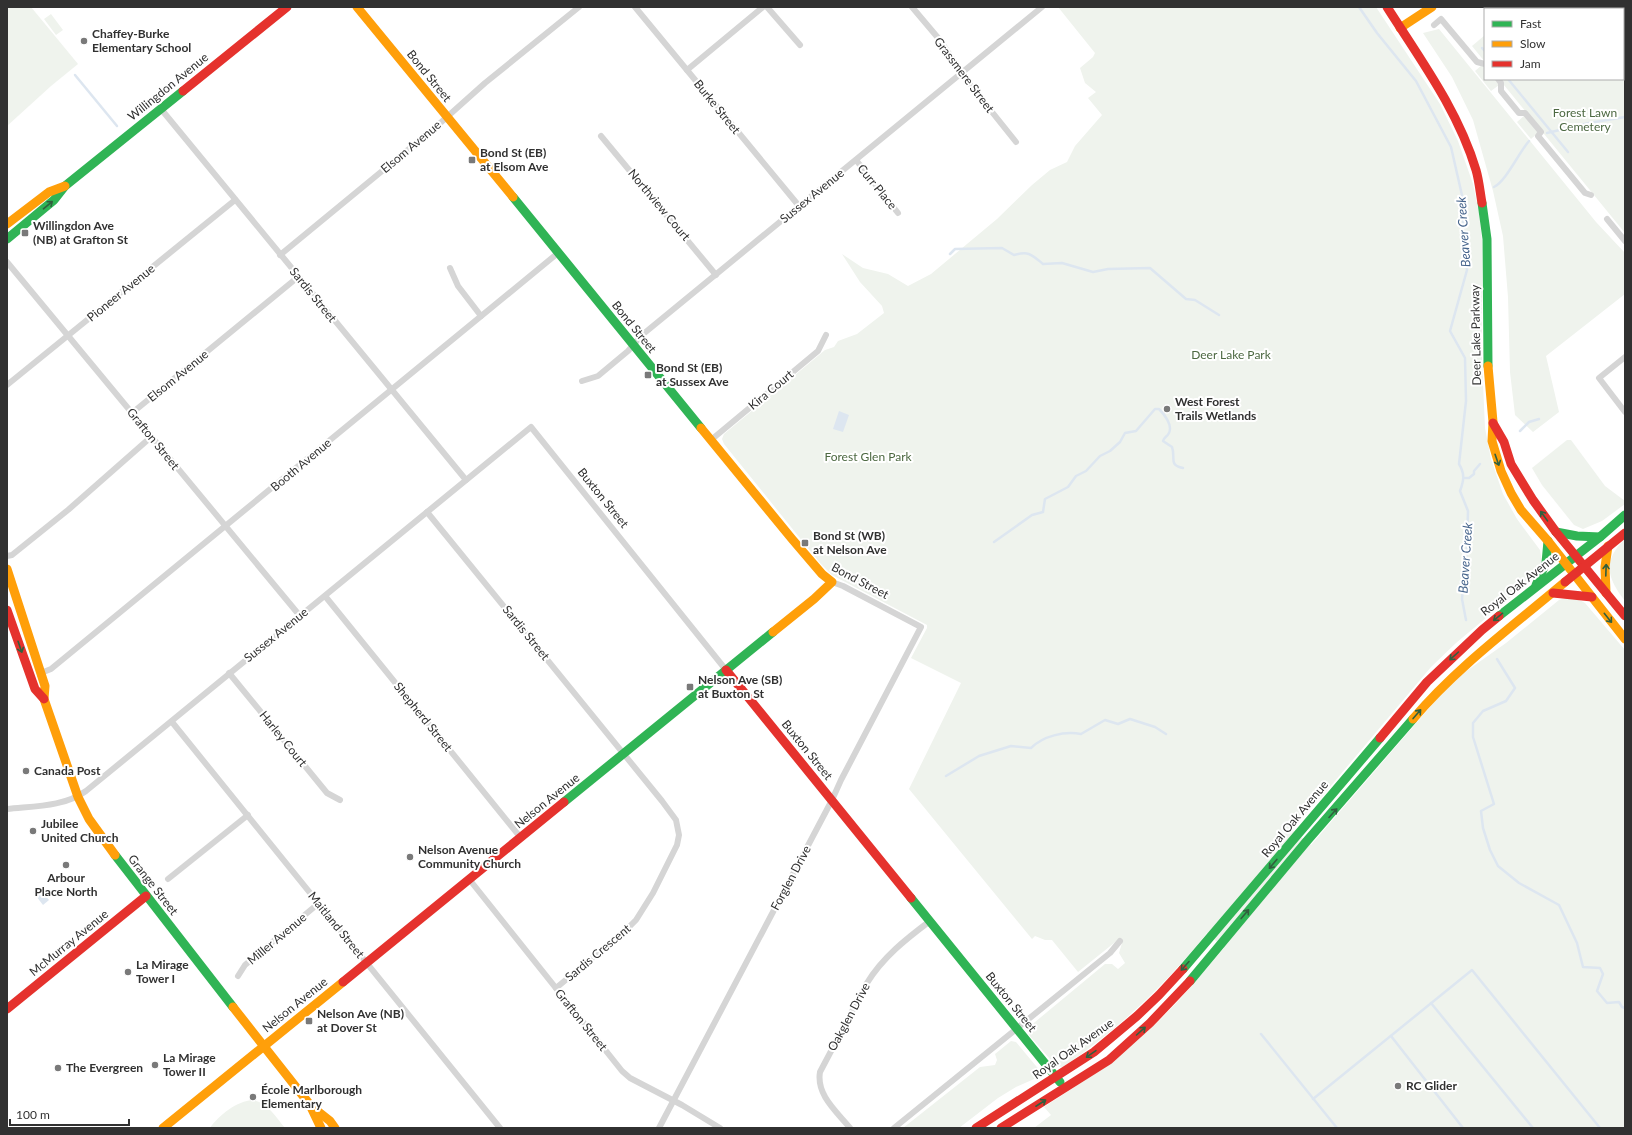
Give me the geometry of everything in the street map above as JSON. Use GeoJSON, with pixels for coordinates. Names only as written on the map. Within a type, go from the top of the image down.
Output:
{"type":"FeatureCollection","features":[{"type":"Feature","properties":{"kind":"main road","name":"Willingdon Avenue"},"geometry":{"type":"LineString","coordinates":[[7,239],[54,200],[65,186],[287,7]]}},
{"type":"Feature","properties":{"kind":"main road","name":"Bond Street"},"geometry":{"type":"LineString","coordinates":[[357,7],[711,440],[822,574],[832,582]]}},
{"type":"Feature","properties":{"kind":"main road","name":"Deer Lake Parkway"},"geometry":{"type":"LineString","coordinates":[[1387,7],[1444,97],[1457,122],[1468,148],[1481,192],[1487,239],[1488,371],[1492,441],[1494,451],[1508,487],[1521,510],[1548,541],[1625,639]]}},
{"type":"Feature","properties":{"kind":"main road"},"geometry":{"type":"LineString","coordinates":[[1400,28],[1432,7]]}},
{"type":"Feature","properties":{"kind":"main road","name":"Willingdon Avenue"},"geometry":{"type":"LineString","coordinates":[[7,224],[49,192],[65,186]]}},
{"type":"Feature","properties":{"kind":"main road","name":"Deer Lake Parkway"},"geometry":{"type":"LineString","coordinates":[[1492,422],[1504,442],[1511,464],[1533,500],[1556,532],[1625,616]]}},
{"type":"Feature","properties":{"kind":"main road","name":"Royal Oak Avenue"},"geometry":{"type":"LineString","coordinates":[[976,1128],[1056,1077],[1098,1048],[1138,1016],[1159,995],[1211,936],[1427,682],[1482,630],[1600,537],[1625,515]]}},
{"type":"Feature","properties":{"kind":"main road"},"geometry":{"type":"LineString","coordinates":[[1556,532],[1577,536],[1600,537]]}},
{"type":"Feature","properties":{"kind":"main road","name":"Royal Oak Avenue"},"geometry":{"type":"LineString","coordinates":[[1001,1128],[1109,1060],[1150,1023],[1182,991],[1306,842],[1434,694],[1462,668],[1625,532]]}},
{"type":"Feature","properties":{"kind":"main road"},"geometry":{"type":"LineString","coordinates":[[1536,586],[1546,563],[1548,541]]}},
{"type":"Feature","properties":{"kind":"main road"},"geometry":{"type":"LineString","coordinates":[[1606,593],[1605,568],[1608,546]]}},
{"type":"Feature","properties":{"kind":"main road","name":"Grange Street"},"geometry":{"type":"LineString","coordinates":[[7,569],[45,686],[44,699]]}},
{"type":"Feature","properties":{"kind":"main road","name":"Nelson Avenue"},"geometry":{"type":"LineString","coordinates":[[163,1128],[814,599],[832,582]]}},
{"type":"Feature","properties":{"kind":"main road"},"geometry":{"type":"LineString","coordinates":[[1553,592],[1592,597]]}},
{"type":"Feature","properties":{"kind":"main road","name":"Grange Street"},"geometry":{"type":"LineString","coordinates":[[7,610],[35,689],[44,699],[78,797],[89,819],[100,836],[146,896],[311,1106]]}},
{"type":"Feature","properties":{"kind":"main road","name":"Buxton Street"},"geometry":{"type":"LineString","coordinates":[[726,670],[1065,1088]]}},
{"type":"Feature","properties":{"kind":"main road","name":"McMurray Avenue"},"geometry":{"type":"LineString","coordinates":[[7,1009],[146,896]]}},
{"type":"Feature","properties":{"kind":"main road"},"geometry":{"type":"LineString","coordinates":[[311,1106],[321,1128]]}},
{"type":"Feature","properties":{"kind":"main road"},"geometry":{"type":"LineString","coordinates":[[311,1106],[330,1121],[336,1128]]}},
{"type":"Feature","properties":{"kind":"street","name":"Elsom Avenue"},"geometry":{"type":"LineString","coordinates":[[280,255],[447,118],[485,83],[578,7]]}},
{"type":"Feature","properties":{"kind":"street","name":"Burke Street"},"geometry":{"type":"LineString","coordinates":[[635,7],[799,206]]}},
{"type":"Feature","properties":{"kind":"street"},"geometry":{"type":"LineString","coordinates":[[687,70],[763,7]]}},
{"type":"Feature","properties":{"kind":"street"},"geometry":{"type":"LineString","coordinates":[[768,7],[800,45]]}},
{"type":"Feature","properties":{"kind":"street","name":"Grassmere Street"},"geometry":{"type":"LineString","coordinates":[[912,7],[939,39],[962,73],[1016,142]]}},
{"type":"Feature","properties":{"kind":"street","name":"Sussex Avenue"},"geometry":{"type":"LineString","coordinates":[[582,381],[598,376],[639,338],[1042,7]]}},
{"type":"Feature","properties":{"kind":"street"},"geometry":{"type":"LineString","coordinates":[[1434,25],[1441,19],[1477,62],[1484,64]]}},
{"type":"Feature","properties":{"kind":"street"},"geometry":{"type":"LineString","coordinates":[[1499,80],[1501,83],[1500,91],[1519,113],[1525,113],[1541,132],[1538,136],[1585,193],[1591,195]]}},
{"type":"Feature","properties":{"kind":"street","name":"Sardis Street"},"geometry":{"type":"LineString","coordinates":[[161,109],[466,480]]}},
{"type":"Feature","properties":{"kind":"street","name":"Northview Court"},"geometry":{"type":"LineString","coordinates":[[601,136],[716,275]]}},
{"type":"Feature","properties":{"kind":"street","name":"Curr Place"},"geometry":{"type":"LineString","coordinates":[[856,160],[898,213]]}},
{"type":"Feature","properties":{"kind":"street","name":"Pioneer Avenue"},"geometry":{"type":"LineString","coordinates":[[7,386],[235,200]]}},
{"type":"Feature","properties":{"kind":"street"},"geometry":{"type":"LineString","coordinates":[[1607,219],[1625,241]]}},
{"type":"Feature","properties":{"kind":"street","name":"Booth Avenue"},"geometry":{"type":"LineString","coordinates":[[41,673],[51,670],[558,253]]}},
{"type":"Feature","properties":{"kind":"street","name":"Grafton Street"},"geometry":{"type":"LineString","coordinates":[[7,262],[300,616]]}},
{"type":"Feature","properties":{"kind":"street"},"geometry":{"type":"LineString","coordinates":[[450,268],[458,286],[482,316]]}},
{"type":"Feature","properties":{"kind":"street","name":"Elsom Avenue"},"geometry":{"type":"LineString","coordinates":[[132,413],[298,277]]}},
{"type":"Feature","properties":{"kind":"street","name":"Kira Court"},"geometry":{"type":"LineString","coordinates":[[711,440],[818,351],[826,335]]}},
{"type":"Feature","properties":{"kind":"street"},"geometry":{"type":"LineString","coordinates":[[1625,357],[1599,378],[1625,412]]}},
{"type":"Feature","properties":{"kind":"street","name":"Sussex Avenue"},"geometry":{"type":"LineString","coordinates":[[7,809],[63,803],[78,797],[172,722],[531,427]]}},
{"type":"Feature","properties":{"kind":"street","name":"Buxton Street"},"geometry":{"type":"LineString","coordinates":[[531,427],[726,670]]}},
{"type":"Feature","properties":{"kind":"street"},"geometry":{"type":"LineString","coordinates":[[7,556],[12,555],[68,510],[151,437]]}},
{"type":"Feature","properties":{"kind":"street","name":"Sardis Street"},"geometry":{"type":"LineString","coordinates":[[427,512],[624,754]]}},
{"type":"Feature","properties":{"kind":"street","name":"Bond Street"},"geometry":{"type":"LineString","coordinates":[[832,582],[850,589],[921,627]]}},
{"type":"Feature","properties":{"kind":"street","name":"Shepherd Street"},"geometry":{"type":"LineString","coordinates":[[325,596],[521,838]]}},
{"type":"Feature","properties":{"kind":"street","name":"Forglen Drive"},"geometry":{"type":"LineString","coordinates":[[659,1128],[832,800],[921,627]]}},
{"type":"Feature","properties":{"kind":"street","name":"Harley Court"},"geometry":{"type":"LineString","coordinates":[[229,674],[327,793],[340,800]]}},
{"type":"Feature","properties":{"kind":"street","name":"Maitland Street"},"geometry":{"type":"LineString","coordinates":[[172,722],[500,1128]]}},
{"type":"Feature","properties":{"kind":"street","name":"Sardis Crescent"},"geometry":{"type":"LineString","coordinates":[[556,988],[625,931],[636,920],[653,893],[679,840],[679,830],[673,815],[624,754]]}},
{"type":"Feature","properties":{"kind":"street"},"geometry":{"type":"LineString","coordinates":[[168,879],[248,815]]}},
{"type":"Feature","properties":{"kind":"street","name":"Grafton Street"},"geometry":{"type":"LineString","coordinates":[[469,879],[622,1071],[630,1078],[720,1128]]}},
{"type":"Feature","properties":{"kind":"street","name":"Miller Avenue"},"geometry":{"type":"LineString","coordinates":[[238,976],[245,965],[319,903]]}},
{"type":"Feature","properties":{"kind":"street","name":"Oakglen Drive"},"geometry":{"type":"LineString","coordinates":[[850,1128],[822,1092],[819,1083],[820,1072],[862,992],[876,970],[897,947],[930,921]]}},
{"type":"Feature","properties":{"kind":"street"},"geometry":{"type":"LineString","coordinates":[[894,1128],[1110,952],[1120,941]]}},
{"type":"Feature","properties":{"kind":"green space"},"geometry":{"type":"Polygon","coordinates":[[[7,7],[31,7],[78,64],[7,126],[7,7]]]}},
{"type":"Feature","properties":{"kind":"green space","name":"Deer Lake Park"},"geometry":{"type":"Polygon","coordinates":[[[1058,7],[1376,7],[1440,104],[1458,141],[1473,184],[1479,213],[1482,241],[1482,361],[1485,428],[1491,459],[1503,494],[1517,519],[1540,550],[1542,562],[1535,577],[1456,643],[1431,667],[1324,794],[1291,829],[1311,845],[1443,692],[1458,677],[1506,643],[1559,600],[1572,598],[1585,603],[1625,650],[1625,1128],[1034,1128],[1051,1115],[1044,1107],[1098,1071],[1148,1031],[1178,1001],[1224,948],[1207,933],[1157,989],[1122,1022],[1084,1053],[1063,1067],[1056,1066],[1029,1035],[1029,1027],[1105,964],[1112,964],[1118,969],[1125,963],[1119,953],[1122,943],[1119,939],[1078,972],[1052,940],[1045,940],[1035,936],[1032,939],[909,789],[961,683],[911,658],[927,628],[927,625],[832,575],[820,563],[724,444],[722,439],[724,434],[825,350],[834,347],[838,341],[857,334],[884,313],[882,306],[860,282],[842,254],[863,268],[888,274],[908,286],[931,274],[997,219],[1032,185],[1050,170],[1067,162],[1075,146],[1102,115],[1088,98],[1096,92],[1085,83],[1080,68],[1093,57],[1095,53],[1058,7]]]}},
{"type":"Feature","properties":{"kind":"green space","name":"Forest Lawn Cemetery"},"geometry":{"type":"Polygon","coordinates":[[[1625,7],[1625,233],[1500,80],[1624,80],[1624,8],[1517,8],[1625,7]]]}},
{"type":"Feature","properties":{"kind":"green space"},"geometry":{"type":"Polygon","coordinates":[[[51,14],[63,30],[56,35],[44,19],[51,14]]]}},
{"type":"Feature","properties":{"kind":"green space"},"geometry":{"type":"Polygon","coordinates":[[[1439,29],[1596,222],[1625,253],[1625,294],[1546,356],[1559,412],[1533,432],[1515,415],[1510,372],[1508,297],[1503,236],[1493,191],[1473,120],[1452,77],[1423,33],[1439,29]]]}},
{"type":"Feature","properties":{"kind":"green space"},"geometry":{"type":"Polygon","coordinates":[[[1484,36],[1484,61],[1472,46],[1484,36]]]}},
{"type":"Feature","properties":{"kind":"green space"},"geometry":{"type":"Polygon","coordinates":[[[1483,64],[1484,80],[1496,80],[1499,85],[1491,91],[1475,71],[1483,64]]]}},
{"type":"Feature","properties":{"kind":"green space"},"geometry":{"type":"Polygon","coordinates":[[[1525,115],[1539,132],[1531,139],[1517,122],[1525,115]]]}},
{"type":"Feature","properties":{"kind":"green space"},"geometry":{"type":"Polygon","coordinates":[[[1567,440],[1571,440],[1605,486],[1625,501],[1625,504],[1602,521],[1583,529],[1574,525],[1542,485],[1532,468],[1567,440]]]}},
{"type":"Feature","properties":{"kind":"green space"},"geometry":{"type":"Polygon","coordinates":[[[1625,539],[1625,601],[1614,585],[1611,577],[1610,562],[1618,547],[1625,539]]]}},
{"type":"Feature","properties":{"kind":"green space"},"geometry":{"type":"Polygon","coordinates":[[[1011,1041],[1016,1042],[1041,1072],[1041,1076],[1016,1087],[998,1098],[959,1128],[903,1128],[980,1067],[995,1065],[997,1060],[995,1054],[1011,1041]]]}},
{"type":"Feature","properties":{"kind":"green space"},"geometry":{"type":"Polygon","coordinates":[[[253,1100],[267,1107],[285,1128],[210,1128],[218,1118],[235,1106],[253,1100]]]}},
{"type":"Feature","properties":{"kind":"shaded area"},"geometry":{"type":"Polygon","coordinates":[[[839,411],[849,415],[843,432],[833,429],[839,411]]]}},
{"type":"Feature","properties":{"kind":"shaded area"},"geometry":{"type":"Polygon","coordinates":[[[39,888],[49,900],[43,905],[33,892],[39,888]]]}},
{"type":"Feature","properties":{"kind":"waterway","name":"Beaver Creek"},"geometry":{"type":"LineString","coordinates":[[1359,7],[1377,33],[1416,81],[1451,147],[1464,204],[1463,228],[1467,270],[1450,331],[1465,358],[1466,401],[1459,464],[1463,477],[1460,491],[1468,511],[1467,547],[1462,599],[1466,620]]}},
{"type":"Feature","properties":{"kind":"waterway"},"geometry":{"type":"LineString","coordinates":[[75,75],[117,126]]}},
{"type":"Feature","properties":{"kind":"waterway"},"geometry":{"type":"LineString","coordinates":[[1509,80],[1568,152]]}},
{"type":"Feature","properties":{"kind":"waterway"},"geometry":{"type":"LineString","coordinates":[[1547,133],[1589,123],[1625,117]]}},
{"type":"Feature","properties":{"kind":"waterway"},"geometry":{"type":"LineString","coordinates":[[1494,187],[1503,179],[1529,141]]}},
{"type":"Feature","properties":{"kind":"waterway"},"geometry":{"type":"LineString","coordinates":[[950,254],[955,249],[1002,248],[1014,255],[1023,253],[1030,254],[1043,264],[1062,263],[1093,272],[1108,269],[1150,268],[1186,299],[1195,300],[1219,315]]}},
{"type":"Feature","properties":{"kind":"waterway"},"geometry":{"type":"LineString","coordinates":[[994,542],[1032,515],[1043,512],[1045,499],[1068,487],[1076,476],[1086,471],[1100,456],[1110,451],[1120,442],[1125,433],[1136,431],[1155,409],[1159,409],[1170,427],[1170,430],[1163,441],[1172,447],[1174,463],[1178,467],[1183,468]]}},
{"type":"Feature","properties":{"kind":"waterway"},"geometry":{"type":"LineString","coordinates":[[1520,431],[1529,422],[1539,419]]}},
{"type":"Feature","properties":{"kind":"waterway"},"geometry":{"type":"LineString","coordinates":[[1465,478],[1469,478],[1474,474],[1474,471],[1480,464]]}},
{"type":"Feature","properties":{"kind":"waterway","name":"Beaver Creek"},"geometry":{"type":"LineString","coordinates":[[1497,659],[1515,688],[1506,701],[1483,711],[1473,723],[1473,737],[1494,804],[1481,811],[1483,828],[1490,850],[1498,866],[1519,883],[1559,905],[1577,943],[1583,967],[1600,968],[1603,974],[1597,991],[1607,1003],[1619,1002],[1622,1007],[1625,1008]]}},
{"type":"Feature","properties":{"kind":"waterway"},"geometry":{"type":"LineString","coordinates":[[946,776],[979,756],[1011,746],[1031,748],[1041,740],[1054,735],[1068,733],[1081,734],[1105,720],[1118,724],[1130,719],[1155,727],[1166,734]]}},
{"type":"Feature","properties":{"kind":"waterway"},"geometry":{"type":"LineString","coordinates":[[1313,1099],[1472,970],[1600,1128]]}},
{"type":"Feature","properties":{"kind":"waterway"},"geometry":{"type":"LineString","coordinates":[[1431,1003],[1533,1128]]}},
{"type":"Feature","properties":{"kind":"waterway"},"geometry":{"type":"LineString","coordinates":[[1261,1034],[1337,1128]]}},
{"type":"Feature","properties":{"kind":"waterway"},"geometry":{"type":"LineString","coordinates":[[1391,1036],[1463,1128]]}},
{"type":"Feature","properties":{"kind":"traffic: fast"},"geometry":{"type":"LineString","coordinates":[[7,239],[54,200],[65,186],[183,91]]}},
{"type":"Feature","properties":{"kind":"traffic: fast"},"geometry":{"type":"LineString","coordinates":[[513,197],[701,428]]}},
{"type":"Feature","properties":{"kind":"traffic: fast"},"geometry":{"type":"LineString","coordinates":[[1482,203],[1487,239],[1488,366]]}},
{"type":"Feature","properties":{"kind":"traffic: fast"},"geometry":{"type":"LineString","coordinates":[[1499,616],[1600,537],[1625,515]]}},
{"type":"Feature","properties":{"kind":"traffic: fast"},"geometry":{"type":"LineString","coordinates":[[1556,532],[1577,536],[1600,537]]}},
{"type":"Feature","properties":{"kind":"traffic: fast"},"geometry":{"type":"LineString","coordinates":[[1536,585],[1546,563],[1548,541]]}},
{"type":"Feature","properties":{"kind":"traffic: fast"},"geometry":{"type":"LineString","coordinates":[[564,802],[773,632]]}},
{"type":"Feature","properties":{"kind":"traffic: fast"},"geometry":{"type":"LineString","coordinates":[[1190,981],[1306,842],[1413,719]]}},
{"type":"Feature","properties":{"kind":"traffic: fast"},"geometry":{"type":"LineString","coordinates":[[1183,969],[1380,738]]}},
{"type":"Feature","properties":{"kind":"traffic: fast"},"geometry":{"type":"LineString","coordinates":[[115,855],[233,1007]]}},
{"type":"Feature","properties":{"kind":"traffic: fast"},"geometry":{"type":"LineString","coordinates":[[911,898],[1060,1082]]}},
{"type":"Feature","properties":{"kind":"traffic: slow"},"geometry":{"type":"LineString","coordinates":[[357,7],[513,197]]}},
{"type":"Feature","properties":{"kind":"traffic: slow"},"geometry":{"type":"LineString","coordinates":[[1400,28],[1432,7]]}},
{"type":"Feature","properties":{"kind":"traffic: slow"},"geometry":{"type":"LineString","coordinates":[[7,224],[49,192],[65,186]]}},
{"type":"Feature","properties":{"kind":"traffic: slow"},"geometry":{"type":"LineString","coordinates":[[1488,366],[1493,422],[1492,441],[1501,471],[1511,493],[1521,510],[1548,541],[1625,639]]}},
{"type":"Feature","properties":{"kind":"traffic: slow"},"geometry":{"type":"LineString","coordinates":[[701,428],[792,539],[822,574],[832,582],[814,599],[773,632]]}},
{"type":"Feature","properties":{"kind":"traffic: slow"},"geometry":{"type":"LineString","coordinates":[[1606,593],[1605,567],[1608,546]]}},
{"type":"Feature","properties":{"kind":"traffic: slow"},"geometry":{"type":"LineString","coordinates":[[7,569],[45,686],[44,699],[78,797],[89,819],[115,855]]}},
{"type":"Feature","properties":{"kind":"traffic: slow"},"geometry":{"type":"LineString","coordinates":[[1413,719],[1467,664],[1565,582]]}},
{"type":"Feature","properties":{"kind":"traffic: slow"},"geometry":{"type":"LineString","coordinates":[[163,1128],[343,982]]}},
{"type":"Feature","properties":{"kind":"traffic: slow"},"geometry":{"type":"LineString","coordinates":[[233,1007],[311,1106],[330,1121],[335,1128]]}},
{"type":"Feature","properties":{"kind":"traffic: slow"},"geometry":{"type":"LineString","coordinates":[[311,1107],[321,1128]]}},
{"type":"Feature","properties":{"kind":"traffic: jam"},"geometry":{"type":"LineString","coordinates":[[183,91],[287,7]]}},
{"type":"Feature","properties":{"kind":"traffic: jam"},"geometry":{"type":"LineString","coordinates":[[1387,7],[1449,106],[1476,170],[1482,203]]}},
{"type":"Feature","properties":{"kind":"traffic: jam"},"geometry":{"type":"LineString","coordinates":[[1493,423],[1504,442],[1511,464],[1533,500],[1556,532],[1625,616]]}},
{"type":"Feature","properties":{"kind":"traffic: jam"},"geometry":{"type":"LineString","coordinates":[[1565,582],[1625,533]]}},
{"type":"Feature","properties":{"kind":"traffic: jam"},"geometry":{"type":"LineString","coordinates":[[1553,593],[1592,597]]}},
{"type":"Feature","properties":{"kind":"traffic: jam"},"geometry":{"type":"LineString","coordinates":[[7,610],[35,689],[44,699]]}},
{"type":"Feature","properties":{"kind":"traffic: jam"},"geometry":{"type":"LineString","coordinates":[[1380,738],[1427,682],[1499,616]]}},
{"type":"Feature","properties":{"kind":"traffic: jam"},"geometry":{"type":"LineString","coordinates":[[726,670],[911,898]]}},
{"type":"Feature","properties":{"kind":"traffic: jam"},"geometry":{"type":"LineString","coordinates":[[343,982],[564,802]]}},
{"type":"Feature","properties":{"kind":"traffic: jam"},"geometry":{"type":"LineString","coordinates":[[7,1009],[146,896]]}},
{"type":"Feature","properties":{"kind":"traffic: jam"},"geometry":{"type":"LineString","coordinates":[[976,1128],[1094,1052],[1137,1016],[1183,969]]}},
{"type":"Feature","properties":{"kind":"traffic: jam"},"geometry":{"type":"LineString","coordinates":[[1001,1128],[1109,1060],[1150,1023],[1190,981]]}},
{"type":"Feature","properties":{"kind":"place","name":"Chaffey-Burke Elementary School"},"geometry":{"type":"Point","coordinates":[84,41]}},
{"type":"Feature","properties":{"kind":"place","name":"Bond St (EB) at Elsom Ave"},"geometry":{"type":"Point","coordinates":[472,160]}},
{"type":"Feature","properties":{"kind":"place","name":"Willingdon Ave (NB) at Grafton St"},"geometry":{"type":"Point","coordinates":[25,233]}},
{"type":"Feature","properties":{"kind":"place","name":"Bond St (EB) at Sussex Ave"},"geometry":{"type":"Point","coordinates":[648,375]}},
{"type":"Feature","properties":{"kind":"place","name":"West Forest Trails Wetlands"},"geometry":{"type":"Point","coordinates":[1167,409]}},
{"type":"Feature","properties":{"kind":"place","name":"Bond St (WB) at Nelson Ave"},"geometry":{"type":"Point","coordinates":[805,543]}},
{"type":"Feature","properties":{"kind":"place","name":"Nelson Ave (SB) at Buxton St"},"geometry":{"type":"Point","coordinates":[690,687]}},
{"type":"Feature","properties":{"kind":"place","name":"Canada Post"},"geometry":{"type":"Point","coordinates":[26,771]}},
{"type":"Feature","properties":{"kind":"place","name":"Jubilee United Church"},"geometry":{"type":"Point","coordinates":[33,831]}},
{"type":"Feature","properties":{"kind":"place","name":"Nelson Avenue Community Church"},"geometry":{"type":"Point","coordinates":[410,857]}},
{"type":"Feature","properties":{"kind":"place","name":"Arbour Place North"},"geometry":{"type":"Point","coordinates":[66,865]}},
{"type":"Feature","properties":{"kind":"place","name":"La Mirage Tower I"},"geometry":{"type":"Point","coordinates":[128,972]}},
{"type":"Feature","properties":{"kind":"place","name":"Nelson Ave (NB) at Dover St"},"geometry":{"type":"Point","coordinates":[309,1021]}},
{"type":"Feature","properties":{"kind":"place","name":"La Mirage Tower II"},"geometry":{"type":"Point","coordinates":[155,1065]}},
{"type":"Feature","properties":{"kind":"place","name":"The Evergreen"},"geometry":{"type":"Point","coordinates":[58,1068]}},
{"type":"Feature","properties":{"kind":"place","name":"RC Glider"},"geometry":{"type":"Point","coordinates":[1398,1086]}},
{"type":"Feature","properties":{"kind":"place","name":"École Marlborough Elementary"},"geometry":{"type":"Point","coordinates":[253,1097]}},
{"type":"Feature","properties":{"kind":"park label","name":"Forest Glen Park"},"geometry":{"type":"Point","coordinates":[868,457]}}]}
